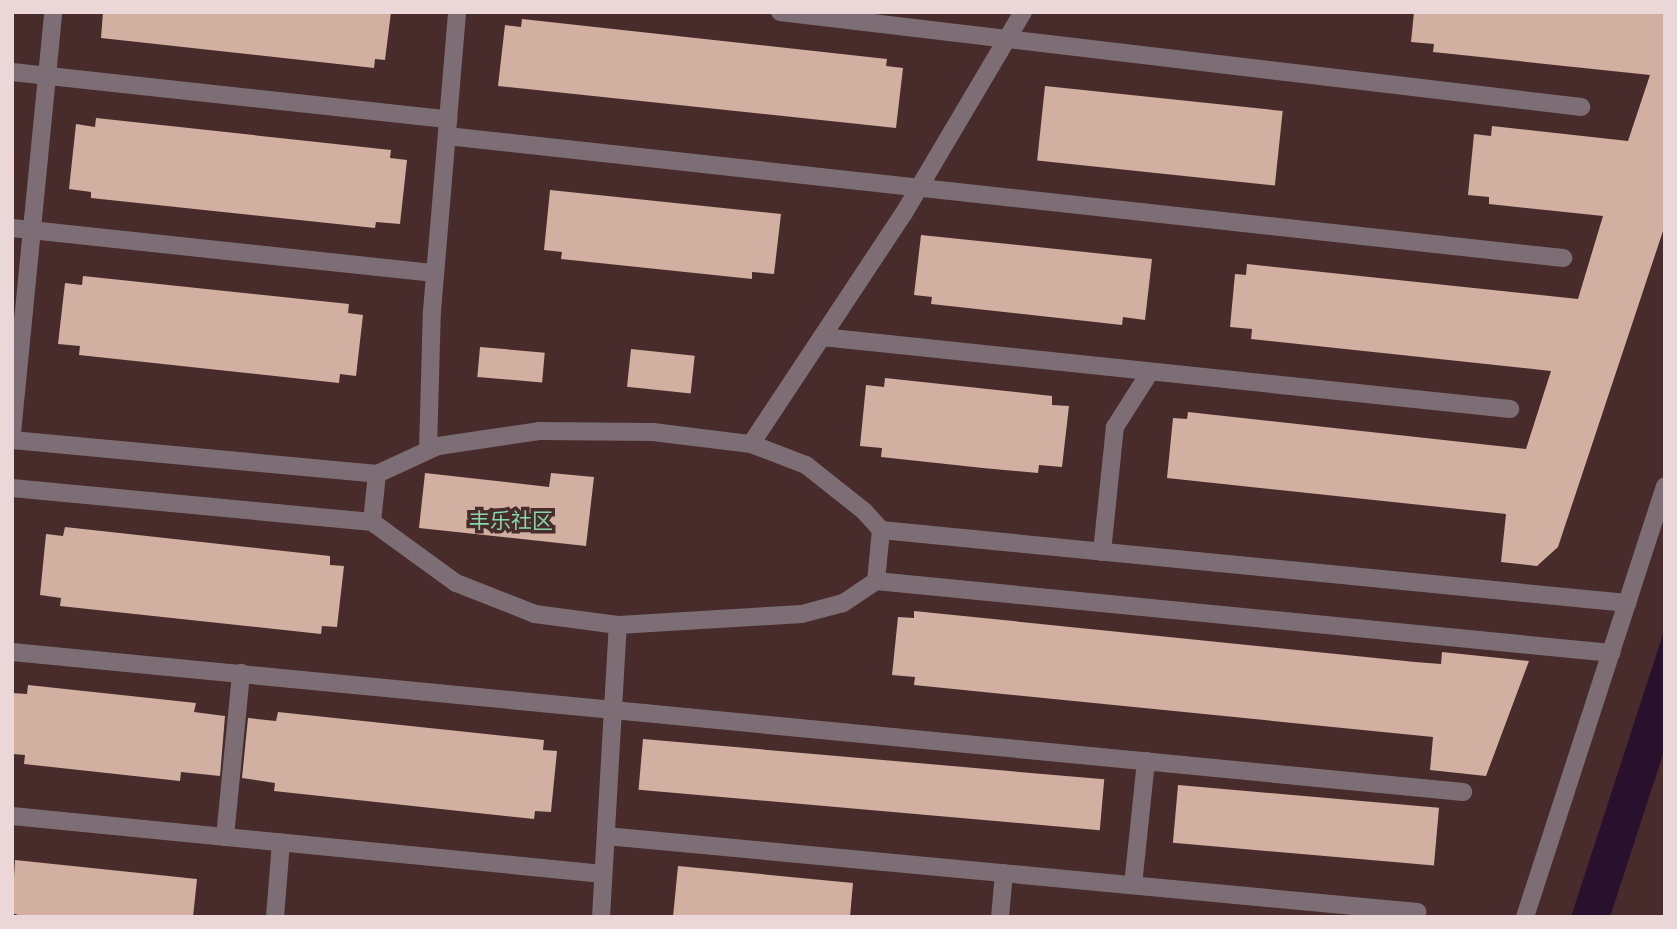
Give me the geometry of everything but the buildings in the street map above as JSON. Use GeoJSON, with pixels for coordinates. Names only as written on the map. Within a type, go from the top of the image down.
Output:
{"type":"FeatureCollection","features":[{"type":"Feature","properties":{"kind":"street"},"geometry":{"type":"LineString","coordinates":[[12,433],[53,12]]}},
{"type":"Feature","properties":{"kind":"street"},"geometry":{"type":"LineString","coordinates":[[428,450],[435,273],[457,12]]}},
{"type":"Feature","properties":{"kind":"street"},"geometry":{"type":"LineString","coordinates":[[780,12],[1581,107]]}},
{"type":"Feature","properties":{"kind":"street"},"geometry":{"type":"LineString","coordinates":[[751,444],[919,188],[1023,12]]}},
{"type":"Feature","properties":{"kind":"street"},"geometry":{"type":"LineString","coordinates":[[12,72],[919,188],[1563,258]]}},
{"type":"Feature","properties":{"kind":"street"},"geometry":{"type":"LineString","coordinates":[[12,228],[435,273]]}},
{"type":"Feature","properties":{"kind":"street"},"geometry":{"type":"LineString","coordinates":[[822,337],[1510,409]]}},
{"type":"Feature","properties":{"kind":"street"},"geometry":{"type":"LineString","coordinates":[[1102,552],[1115,427],[1150,372]]}},
{"type":"Feature","properties":{"kind":"street"},"geometry":{"type":"LineString","coordinates":[[12,440],[377,474],[428,450],[492,435],[585,430],[751,444],[832,480],[881,530],[1627,603]]}},
{"type":"Feature","properties":{"kind":"street"},"geometry":{"type":"LineString","coordinates":[[372,522],[377,474]]}},
{"type":"Feature","properties":{"kind":"street"},"geometry":{"type":"LineString","coordinates":[[1525,917],[1665,486]]}},
{"type":"Feature","properties":{"kind":"street"},"geometry":{"type":"LineString","coordinates":[[12,488],[372,522],[426,565],[495,601],[546,616],[618,625],[823,611],[876,581],[1611,653]]}},
{"type":"Feature","properties":{"kind":"street"},"geometry":{"type":"LineString","coordinates":[[876,581],[881,530]]}},
{"type":"Feature","properties":{"kind":"street"},"geometry":{"type":"LineString","coordinates":[[601,917],[618,625]]}},
{"type":"Feature","properties":{"kind":"street"},"geometry":{"type":"LineString","coordinates":[[12,652],[1463,792]]}},
{"type":"Feature","properties":{"kind":"street"},"geometry":{"type":"LineString","coordinates":[[225,837],[241,674]]}},
{"type":"Feature","properties":{"kind":"street"},"geometry":{"type":"LineString","coordinates":[[1133,885],[1146,761]]}},
{"type":"Feature","properties":{"kind":"street"},"geometry":{"type":"LineString","coordinates":[[12,816],[603,874]]}},
{"type":"Feature","properties":{"kind":"street"},"geometry":{"type":"LineString","coordinates":[[606,836],[1417,912],[1416,917]]}},
{"type":"Feature","properties":{"kind":"street"},"geometry":{"type":"LineString","coordinates":[[275,917],[281,842]]}},
{"type":"Feature","properties":{"kind":"street"},"geometry":{"type":"LineString","coordinates":[[1000,917],[1004,873]]}},
{"type":"Feature","properties":{"kind":"shaded area"},"geometry":{"type":"Polygon","coordinates":[[[1665,628],[1665,748],[1610,917],[1571,917],[1665,628]]]}},
{"type":"Feature","properties":{"kind":"district","name":"丰乐社区"},"geometry":{"type":"Point","coordinates":[511,520]}}]}
